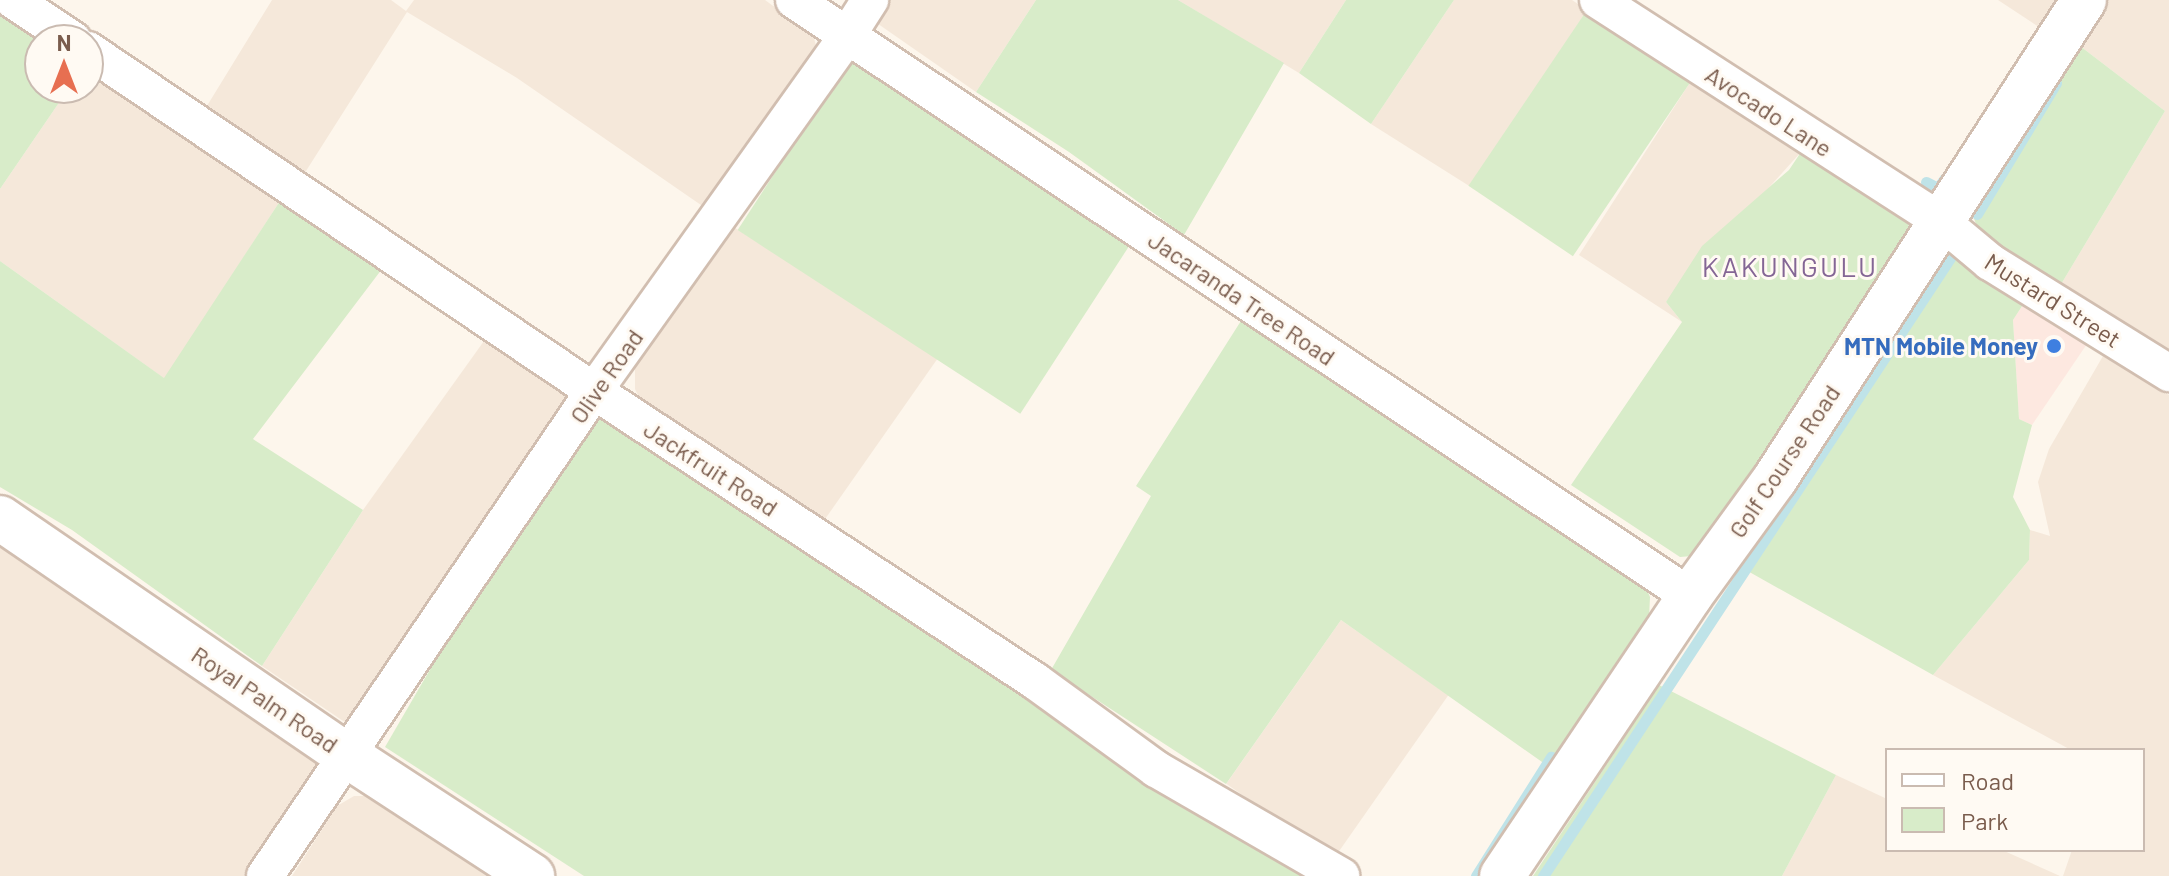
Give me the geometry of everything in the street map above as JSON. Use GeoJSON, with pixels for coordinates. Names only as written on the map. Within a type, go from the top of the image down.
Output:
{"type":"FeatureCollection","features":[{"type":"Feature","properties":{"kind":"street"},"geometry":{"type":"LineString","coordinates":[[13,0],[49,24]]}},
{"type":"Feature","properties":{"kind":"street","name":"Jacaranda Tree Road"},"geometry":{"type":"LineString","coordinates":[[794,0],[1690,596]]}},
{"type":"Feature","properties":{"kind":"street","name":"Olive Road"},"geometry":{"type":"LineString","coordinates":[[265,876],[594,391],[870,0]]}},
{"type":"Feature","properties":{"kind":"street","name":"Avocado Lane"},"geometry":{"type":"LineString","coordinates":[[1598,0],[1941,221]]}},
{"type":"Feature","properties":{"kind":"street","name":"Golf Course Road"},"geometry":{"type":"LineString","coordinates":[[1502,876],[1690,596],[1775,479],[2084,0]]}},
{"type":"Feature","properties":{"kind":"street","name":"Jackfruit Road"},"geometry":{"type":"LineString","coordinates":[[104,61],[594,391],[1035,681],[1156,769],[1341,876]]}},
{"type":"Feature","properties":{"kind":"street","name":"Mustard Street"},"geometry":{"type":"LineString","coordinates":[[1941,221],[1990,262],[2169,373]]}},
{"type":"Feature","properties":{"kind":"street","name":"Royal Palm Road"},"geometry":{"type":"LineString","coordinates":[[0,518],[348,756],[532,876]]}},
{"type":"Feature","properties":{"kind":"shaded area"},"geometry":{"type":"Polygon","coordinates":[[[272,0],[391,0],[406,11],[414,0],[765,0],[813,35],[819,56],[714,214],[517,78],[407,12],[299,182],[202,114],[272,0]]]}},
{"type":"Feature","properties":{"kind":"shaded area"},"geometry":{"type":"Polygon","coordinates":[[[883,0],[1036,0],[976,92],[871,19],[883,0]]]}},
{"type":"Feature","properties":{"kind":"shaded area"},"geometry":{"type":"Polygon","coordinates":[[[1178,0],[1346,0],[1299,73],[1178,0]]]}},
{"type":"Feature","properties":{"kind":"shaded area"},"geometry":{"type":"Polygon","coordinates":[[[1454,0],[1572,0],[1587,10],[1474,189],[1371,124],[1454,0]]]}},
{"type":"Feature","properties":{"kind":"shaded area"},"geometry":{"type":"Polygon","coordinates":[[[1998,0],[2065,0],[2045,31],[1998,0]]]}},
{"type":"Feature","properties":{"kind":"shaded area"},"geometry":{"type":"Polygon","coordinates":[[[2107,0],[2169,0],[2169,355],[2060,286],[2165,111],[2080,46],[2107,0]]]}},
{"type":"Feature","properties":{"kind":"shaded area"},"geometry":{"type":"Polygon","coordinates":[[[104,81],[282,198],[165,379],[0,261],[0,189],[58,104],[104,104],[104,81]]]}},
{"type":"Feature","properties":{"kind":"shaded area"},"geometry":{"type":"Polygon","coordinates":[[[1691,81],[1801,152],[1666,302],[1682,322],[1579,255],[1691,81]]]}},
{"type":"Feature","properties":{"kind":"shaded area"},"geometry":{"type":"Polygon","coordinates":[[[729,224],[938,358],[823,522],[643,406],[635,389],[635,369],[641,342],[729,224]]]}},
{"type":"Feature","properties":{"kind":"shaded area"},"geometry":{"type":"Polygon","coordinates":[[[2026,300],[2089,341],[2032,425],[2019,419],[2013,320],[2026,300]]]}},
{"type":"Feature","properties":{"kind":"shaded area"},"geometry":{"type":"Polygon","coordinates":[[[489,334],[571,395],[349,725],[262,666],[363,510],[489,334]]]}},
{"type":"Feature","properties":{"kind":"shaded area"},"geometry":{"type":"Polygon","coordinates":[[[2103,356],[2169,395],[2169,876],[2063,876],[2071,852],[2145,852],[2145,748],[2067,748],[1933,675],[2029,560],[2030,530],[2050,536],[2038,482],[2049,449],[2103,356]]]}},
{"type":"Feature","properties":{"kind":"shaded area"},"geometry":{"type":"Polygon","coordinates":[[[0,539],[154,641],[323,769],[255,876],[0,876],[0,539]]]}},
{"type":"Feature","properties":{"kind":"shaded area"},"geometry":{"type":"Polygon","coordinates":[[[1341,620],[1448,695],[1334,859],[1226,784],[1341,620]]]}},
{"type":"Feature","properties":{"kind":"shaded area"},"geometry":{"type":"Polygon","coordinates":[[[1836,775],[1885,798],[1885,852],[2006,852],[2060,876],[1782,876],[1836,775]]]}},
{"type":"Feature","properties":{"kind":"shaded area"},"geometry":{"type":"Polygon","coordinates":[[[354,796],[371,796],[499,876],[292,876],[337,806],[354,796]]]}},
{"type":"Feature","properties":{"kind":"green space"},"geometry":{"type":"Polygon","coordinates":[[[1036,0],[1178,0],[1284,63],[1184,235],[1069,152],[976,92],[1036,0]]]}},
{"type":"Feature","properties":{"kind":"green space"},"geometry":{"type":"Polygon","coordinates":[[[1346,0],[1454,0],[1371,124],[1299,73],[1346,0]]]}},
{"type":"Feature","properties":{"kind":"green space"},"geometry":{"type":"Polygon","coordinates":[[[0,10],[24,27],[24,104],[58,104],[0,189],[0,10]]]}},
{"type":"Feature","properties":{"kind":"green space"},"geometry":{"type":"Polygon","coordinates":[[[1587,10],[1691,80],[1573,256],[1468,186],[1587,10]]]}},
{"type":"Feature","properties":{"kind":"green space"},"geometry":{"type":"Polygon","coordinates":[[[2080,46],[2165,111],[2060,286],[1981,237],[1970,208],[2080,46]]]}},
{"type":"Feature","properties":{"kind":"green space"},"geometry":{"type":"Polygon","coordinates":[[[852,54],[1135,238],[1020,414],[738,230],[852,54]]]}},
{"type":"Feature","properties":{"kind":"green space"},"geometry":{"type":"Polygon","coordinates":[[[1801,152],[1905,210],[1910,231],[1700,548],[1692,556],[1680,557],[1571,485],[1682,322],[1666,302],[1702,246],[1789,170],[1801,152]]]}},
{"type":"Feature","properties":{"kind":"green space"},"geometry":{"type":"Polygon","coordinates":[[[282,198],[385,265],[253,439],[363,510],[262,666],[72,530],[0,487],[0,261],[164,378],[282,198]]]}},
{"type":"Feature","properties":{"kind":"green space"},"geometry":{"type":"Polygon","coordinates":[[[1953,244],[2026,300],[2013,320],[2019,419],[2032,425],[2013,497],[2030,530],[2029,560],[1933,675],[1737,565],[1873,369],[1953,244]]]}},
{"type":"Feature","properties":{"kind":"green space"},"geometry":{"type":"Polygon","coordinates":[[[1246,313],[1641,575],[1650,597],[1649,618],[1552,769],[1341,620],[1226,784],[1051,670],[1151,496],[1136,486],[1246,313]]]}},
{"type":"Feature","properties":{"kind":"green space"},"geometry":{"type":"Polygon","coordinates":[[[601,410],[1314,876],[584,876],[385,747],[471,599],[601,410]]]}},
{"type":"Feature","properties":{"kind":"green space"},"geometry":{"type":"Polygon","coordinates":[[[1659,685],[1836,775],[1782,876],[1533,876],[1659,685]]]}},
{"type":"Feature","properties":{"kind":"waterway"},"geometry":{"type":"LineString","coordinates":[[1977,214],[2056,83]]}},
{"type":"Feature","properties":{"kind":"waterway"},"geometry":{"type":"LineString","coordinates":[[1926,182],[1938,188],[1945,178]]}},
{"type":"Feature","properties":{"kind":"waterway"},"geometry":{"type":"LineString","coordinates":[[1543,876],[1950,258]]}},
{"type":"Feature","properties":{"kind":"waterway"},"geometry":{"type":"LineString","coordinates":[[1476,876],[1551,757]]}},
{"type":"Feature","properties":{"kind":"place","name":"MTN Mobile Money"},"geometry":{"type":"Point","coordinates":[2054,346]}},
{"type":"Feature","properties":{"kind":"district","name":"KAKUNGULU"},"geometry":{"type":"Point","coordinates":[1790,266]}}]}
